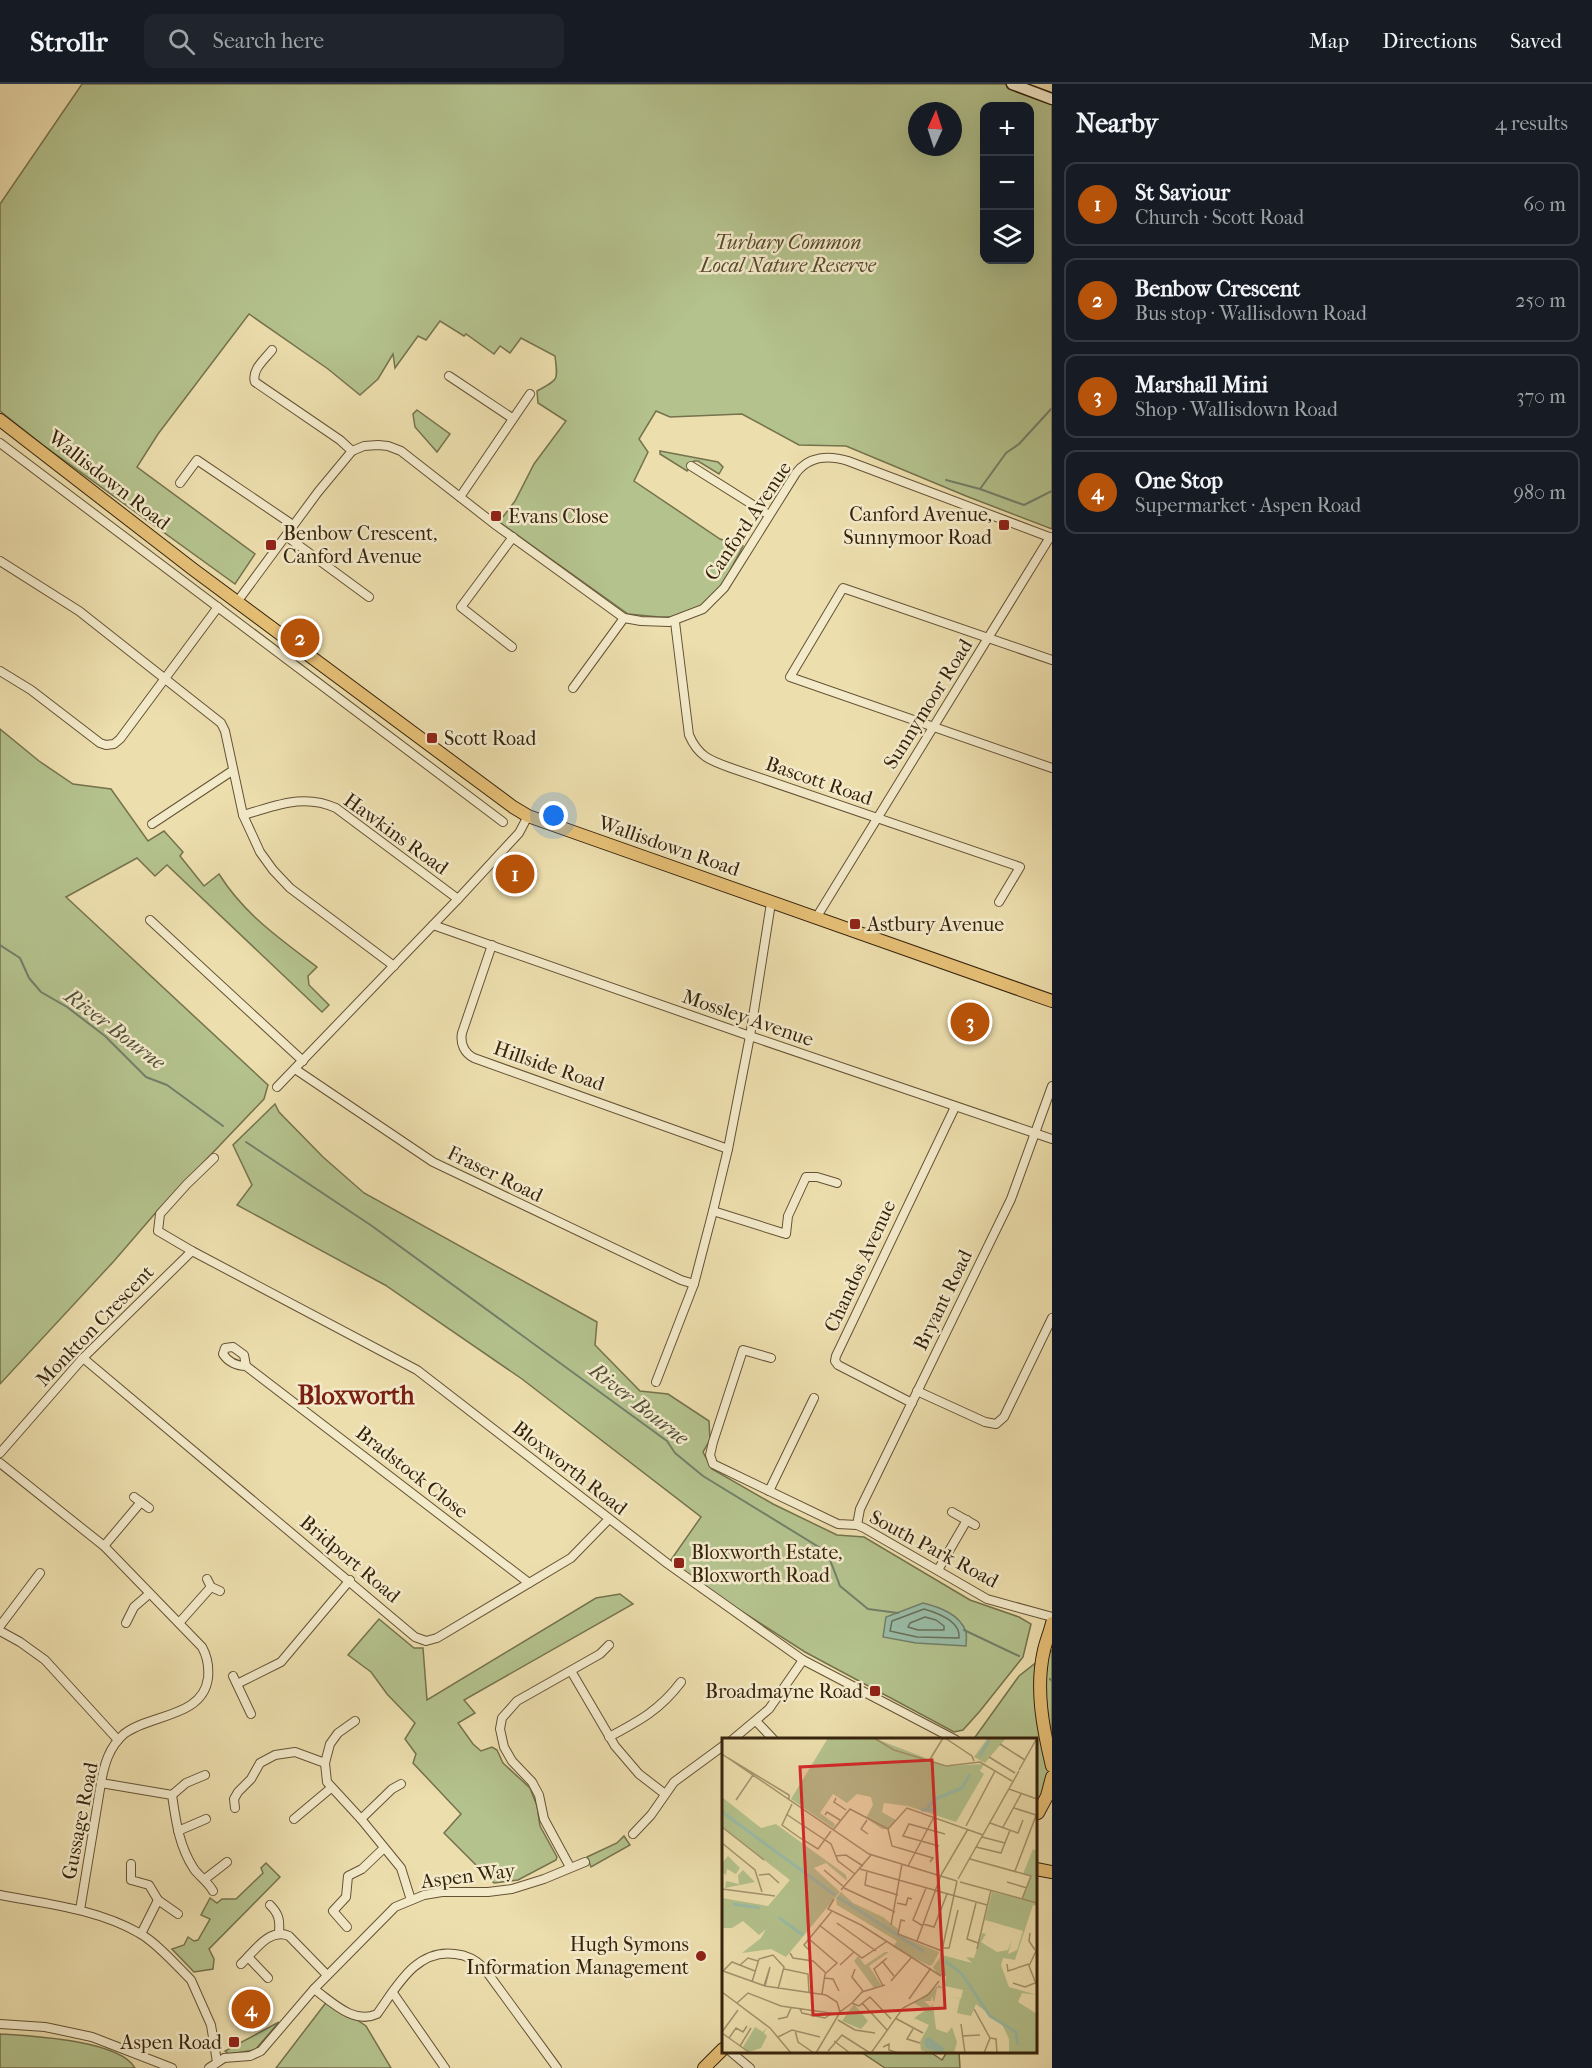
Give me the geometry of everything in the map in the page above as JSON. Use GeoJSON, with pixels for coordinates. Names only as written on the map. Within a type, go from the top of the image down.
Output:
{"type":"FeatureCollection","features":[{"type":"Feature","properties":{"kind":"main road","name":"Wallisdown Road"},"geometry":{"type":"LineString","coordinates":[[0,420],[194,570],[528,816],[1052,1002]]}},
{"type":"Feature","properties":{"kind":"main road"},"geometry":{"type":"LineString","coordinates":[[1052,1623],[1044,1650],[1041,1696],[1042,1719],[1052,1766]]}},
{"type":"Feature","properties":{"kind":"main road"},"geometry":{"type":"LineString","coordinates":[[1037,1813],[1047,1796],[1052,1777]]}},
{"type":"Feature","properties":{"kind":"main road"},"geometry":{"type":"LineString","coordinates":[[1037,1813],[1052,1811]]}},
{"type":"Feature","properties":{"kind":"main road"},"geometry":{"type":"LineString","coordinates":[[1037,1870],[1052,1872]]}},
{"type":"Feature","properties":{"kind":"main road"},"geometry":{"type":"LineString","coordinates":[[704,2068],[722,2050]]}},
{"type":"Feature","properties":{"kind":"street"},"geometry":{"type":"LineString","coordinates":[[1012,84],[1034,88],[1052,99]]}},
{"type":"Feature","properties":{"kind":"street"},"geometry":{"type":"LineString","coordinates":[[272,350],[254,373],[255,382],[340,440],[352,451]]}},
{"type":"Feature","properties":{"kind":"street"},"geometry":{"type":"LineString","coordinates":[[449,376],[512,418]]}},
{"type":"Feature","properties":{"kind":"street"},"geometry":{"type":"LineString","coordinates":[[460,497],[530,394]]}},
{"type":"Feature","properties":{"kind":"street","name":"Wallisdown Road"},"geometry":{"type":"LineString","coordinates":[[0,443],[503,822]]}},
{"type":"Feature","properties":{"kind":"street"},"geometry":{"type":"LineString","coordinates":[[237,602],[318,492],[352,451],[370,445],[384,445],[401,451],[624,618],[573,688]]}},
{"type":"Feature","properties":{"kind":"street","name":"Canford Avenue"},"geometry":{"type":"LineString","coordinates":[[624,618],[641,621],[675,621],[703,609],[716,598],[730,579],[802,466],[815,459],[832,458],[848,461],[1051,538]]}},
{"type":"Feature","properties":{"kind":"street"},"geometry":{"type":"LineString","coordinates":[[180,483],[197,460],[293,525]]}},
{"type":"Feature","properties":{"kind":"street"},"geometry":{"type":"LineString","coordinates":[[691,466],[769,515]]}},
{"type":"Feature","properties":{"kind":"street"},"geometry":{"type":"LineString","coordinates":[[286,536],[369,597]]}},
{"type":"Feature","properties":{"kind":"street"},"geometry":{"type":"LineString","coordinates":[[512,647],[461,607],[513,537]]}},
{"type":"Feature","properties":{"kind":"street","name":"Sunnymoor Road"},"geometry":{"type":"LineString","coordinates":[[816,918],[932,727],[1051,538]]}},
{"type":"Feature","properties":{"kind":"street"},"geometry":{"type":"LineString","coordinates":[[0,561],[80,611],[221,723],[225,731],[243,815],[260,852],[290,888],[394,966]]}},
{"type":"Feature","properties":{"kind":"street"},"geometry":{"type":"LineString","coordinates":[[184,582],[194,570]]}},
{"type":"Feature","properties":{"kind":"street"},"geometry":{"type":"LineString","coordinates":[[1052,660],[843,588],[790,677],[1052,768]]}},
{"type":"Feature","properties":{"kind":"street"},"geometry":{"type":"LineString","coordinates":[[0,671],[52,705],[93,739],[106,745],[114,744],[218,607]]}},
{"type":"Feature","properties":{"kind":"street","name":"Bascott Road"},"geometry":{"type":"LineString","coordinates":[[675,621],[689,735],[701,754],[718,763],[1020,867],[999,902]]}},
{"type":"Feature","properties":{"kind":"street"},"geometry":{"type":"LineString","coordinates":[[152,824],[232,771]]}},
{"type":"Feature","properties":{"kind":"street","name":"Hawkins Road"},"geometry":{"type":"LineString","coordinates":[[243,815],[297,800],[327,804],[336,808],[458,899]]}},
{"type":"Feature","properties":{"kind":"street"},"geometry":{"type":"LineString","coordinates":[[277,1088],[519,833],[528,816]]}},
{"type":"Feature","properties":{"kind":"street"},"geometry":{"type":"LineString","coordinates":[[656,1382],[694,1284],[728,1149],[750,1036],[771,903]]}},
{"type":"Feature","properties":{"kind":"street"},"geometry":{"type":"LineString","coordinates":[[150,920],[303,1061]]}},
{"type":"Feature","properties":{"kind":"street","name":"Mossley Avenue"},"geometry":{"type":"LineString","coordinates":[[433,925],[1052,1139]]}},
{"type":"Feature","properties":{"kind":"street","name":"Hillside Road"},"geometry":{"type":"LineString","coordinates":[[492,945],[462,1032],[462,1044],[467,1053],[474,1058],[728,1149]]}},
{"type":"Feature","properties":{"kind":"street","name":"Fraser Road"},"geometry":{"type":"LineString","coordinates":[[295,1069],[433,1162],[597,1242],[681,1281],[694,1284]]}},
{"type":"Feature","properties":{"kind":"street","name":"Bryant Road"},"geometry":{"type":"LineString","coordinates":[[857,1525],[860,1509],[1011,1199],[1052,1086]]}},
{"type":"Feature","properties":{"kind":"street","name":"Chandos Avenue"},"geometry":{"type":"LineString","coordinates":[[912,1403],[838,1365],[835,1361],[955,1107]]}},
{"type":"Feature","properties":{"kind":"street","name":"Bloxworth Road"},"geometry":{"type":"LineString","coordinates":[[214,1158],[160,1214],[158,1231],[417,1370],[609,1519],[803,1660],[952,1738]]}},
{"type":"Feature","properties":{"kind":"street"},"geometry":{"type":"LineString","coordinates":[[713,1211],[786,1234],[788,1216],[807,1178],[810,1176],[837,1183]]}},
{"type":"Feature","properties":{"kind":"street","name":"Monkton Crescent"},"geometry":{"type":"LineString","coordinates":[[0,1453],[83,1358],[192,1251]]}},
{"type":"Feature","properties":{"kind":"street"},"geometry":{"type":"LineString","coordinates":[[917,1391],[985,1422],[996,1424],[1004,1417],[1052,1318]]}},
{"type":"Feature","properties":{"kind":"street","name":"South Park Road"},"geometry":{"type":"LineString","coordinates":[[771,1358],[743,1350],[710,1455],[712,1464],[838,1524],[857,1525],[987,1599],[1052,1617]]}},
{"type":"Feature","properties":{"kind":"street","name":"Bridport Road"},"geometry":{"type":"LineString","coordinates":[[83,1358],[350,1580],[415,1637],[426,1641],[437,1638],[571,1558],[609,1519]]}},
{"type":"Feature","properties":{"kind":"street","name":"Bradstock Close"},"geometry":{"type":"LineString","coordinates":[[246,1365],[529,1583]]}},
{"type":"Feature","properties":{"kind":"street"},"geometry":{"type":"LineString","coordinates":[[769,1491],[814,1398]]}},
{"type":"Feature","properties":{"kind":"street","name":"Gussage Road"},"geometry":{"type":"LineString","coordinates":[[0,1463],[104,1546],[204,1652],[208,1673],[204,1692],[198,1700],[186,1708],[130,1730],[118,1740],[106,1761],[80,1910]]}},
{"type":"Feature","properties":{"kind":"street"},"geometry":{"type":"LineString","coordinates":[[104,1546],[137,1499],[149,1508]]}},
{"type":"Feature","properties":{"kind":"street"},"geometry":{"type":"LineString","coordinates":[[952,1512],[975,1525]]}},
{"type":"Feature","properties":{"kind":"street"},"geometry":{"type":"LineString","coordinates":[[938,1570],[967,1520]]}},
{"type":"Feature","properties":{"kind":"street"},"geometry":{"type":"LineString","coordinates":[[0,1626],[40,1573]]}},
{"type":"Feature","properties":{"kind":"street"},"geometry":{"type":"LineString","coordinates":[[207,1579],[212,1587],[220,1591]]}},
{"type":"Feature","properties":{"kind":"street"},"geometry":{"type":"LineString","coordinates":[[237,1684],[281,1662],[350,1580]]}},
{"type":"Feature","properties":{"kind":"street"},"geometry":{"type":"LineString","coordinates":[[179,1623],[212,1587]]}},
{"type":"Feature","properties":{"kind":"street"},"geometry":{"type":"LineString","coordinates":[[126,1623],[134,1607],[149,1594]]}},
{"type":"Feature","properties":{"kind":"street"},"geometry":{"type":"LineString","coordinates":[[0,1631],[45,1660],[118,1740]]}},
{"type":"Feature","properties":{"kind":"street"},"geometry":{"type":"LineString","coordinates":[[570,1867],[544,1819],[539,1795],[532,1782],[512,1761],[504,1747],[500,1728],[502,1718],[517,1701],[600,1654],[609,1645]]}},
{"type":"Feature","properties":{"kind":"street"},"geometry":{"type":"LineString","coordinates":[[735,1738],[769,1709],[803,1660]]}},
{"type":"Feature","properties":{"kind":"street"},"geometry":{"type":"LineString","coordinates":[[571,1671],[609,1737],[639,1774],[665,1794]]}},
{"type":"Feature","properties":{"kind":"street"},"geometry":{"type":"LineString","coordinates":[[233,1676],[251,1714]]}},
{"type":"Feature","properties":{"kind":"street"},"geometry":{"type":"LineString","coordinates":[[609,1737],[650,1715],[681,1682]]}},
{"type":"Feature","properties":{"kind":"street"},"geometry":{"type":"LineString","coordinates":[[355,1721],[337,1734],[330,1744],[325,1763],[327,1782],[401,1868],[411,1900]]}},
{"type":"Feature","properties":{"kind":"street"},"geometry":{"type":"LineString","coordinates":[[756,1721],[772,1738]]}},
{"type":"Feature","properties":{"kind":"street"},"geometry":{"type":"LineString","coordinates":[[633,1834],[651,1815],[674,1782],[722,1747]]}},
{"type":"Feature","properties":{"kind":"street"},"geometry":{"type":"LineString","coordinates":[[235,1808],[234,1799],[238,1792],[251,1779],[260,1763],[275,1755],[295,1752],[325,1763]]}},
{"type":"Feature","properties":{"kind":"street"},"geometry":{"type":"LineString","coordinates":[[172,1795],[186,1783],[205,1775]]}},
{"type":"Feature","properties":{"kind":"street"},"geometry":{"type":"LineString","coordinates":[[101,1783],[172,1795]]}},
{"type":"Feature","properties":{"kind":"street"},"geometry":{"type":"LineString","coordinates":[[361,1819],[392,1789],[402,1784]]}},
{"type":"Feature","properties":{"kind":"street"},"geometry":{"type":"LineString","coordinates":[[294,1819],[331,1788]]}},
{"type":"Feature","properties":{"kind":"street"},"geometry":{"type":"LineString","coordinates":[[172,1795],[180,1844],[196,1872],[205,1879],[213,1891]]}},
{"type":"Feature","properties":{"kind":"street"},"geometry":{"type":"LineString","coordinates":[[178,1831],[206,1819]]}},
{"type":"Feature","properties":{"kind":"street"},"geometry":{"type":"LineString","coordinates":[[347,1928],[333,1911],[346,1897],[348,1876],[362,1869],[384,1848]]}},
{"type":"Feature","properties":{"kind":"street"},"geometry":{"type":"LineString","coordinates":[[205,1879],[227,1862]]}},
{"type":"Feature","properties":{"kind":"street","name":"Aspen Way"},"geometry":{"type":"LineString","coordinates":[[314,1989],[395,1907],[411,1900],[442,1892],[488,1892],[512,1889],[585,1862]]}},
{"type":"Feature","properties":{"kind":"street"},"geometry":{"type":"LineString","coordinates":[[131,1864],[131,1880],[149,1885],[158,1900],[178,1914]]}},
{"type":"Feature","properties":{"kind":"street"},"geometry":{"type":"LineString","coordinates":[[0,1895],[80,1910],[111,1920],[141,1934],[192,1980],[197,1988],[212,2025],[217,2062]]}},
{"type":"Feature","properties":{"kind":"street"},"geometry":{"type":"LineString","coordinates":[[141,1934],[158,1900]]}},
{"type":"Feature","properties":{"kind":"street"},"geometry":{"type":"LineString","coordinates":[[270,1905],[277,1912],[280,1921],[279,1933]]}},
{"type":"Feature","properties":{"kind":"street"},"geometry":{"type":"LineString","coordinates":[[241,1965],[270,1935],[279,1933],[289,1936],[327,1975]]}},
{"type":"Feature","properties":{"kind":"street"},"geometry":{"type":"LineString","coordinates":[[209,2068],[224,2058],[250,2055],[261,2051],[314,1989],[350,2013],[362,2018],[377,2014],[412,1968],[428,1956],[449,1953],[478,1962],[491,1976],[557,2068]]}},
{"type":"Feature","properties":{"kind":"street"},"geometry":{"type":"LineString","coordinates":[[248,1957],[268,1978]]}},
{"type":"Feature","properties":{"kind":"street"},"geometry":{"type":"LineString","coordinates":[[393,1993],[445,2068]]}},
{"type":"Feature","properties":{"kind":"street"},"geometry":{"type":"LineString","coordinates":[[0,2024],[45,2027],[92,2037],[149,2064],[172,2068]]}},
{"type":"Feature","properties":{"kind":"street"},"geometry":{"type":"LineString","coordinates":[[732,2053],[750,2068]]}},
{"type":"Feature","properties":{"kind":"green space","name":"Turbary Common Local Nature Reserve"},"geometry":{"type":"Polygon","coordinates":[[[82,84],[1012,84],[1052,99],[1052,529],[846,446],[799,445],[742,414],[670,417],[656,411],[639,439],[648,452],[634,481],[720,539],[743,546],[722,586],[700,607],[674,617],[628,614],[499,522],[515,501],[534,464],[566,421],[538,403],[537,391],[550,384],[555,378],[557,370],[555,356],[521,338],[510,353],[500,346],[494,354],[466,334],[464,336],[440,321],[426,340],[418,336],[395,368],[393,354],[378,379],[360,395],[328,369],[249,314],[158,434],[137,467],[255,554],[235,584],[43,445],[0,411],[0,204],[82,84]]]}},
{"type":"Feature","properties":{"kind":"green space"},"geometry":{"type":"Polygon","coordinates":[[[417,410],[450,434],[437,452],[415,427],[413,414],[417,410]]]}},
{"type":"Feature","properties":{"kind":"green space"},"geometry":{"type":"Polygon","coordinates":[[[660,451],[718,462],[723,467],[719,474],[698,461],[694,461],[687,471],[660,454],[660,451]]]}},
{"type":"Feature","properties":{"kind":"green space"},"geometry":{"type":"Polygon","coordinates":[[[0,729],[39,761],[73,784],[111,789],[148,841],[164,831],[183,852],[180,856],[204,886],[219,874],[251,914],[317,967],[308,976],[309,985],[329,1005],[322,1012],[167,865],[155,876],[137,858],[66,897],[268,1085],[264,1099],[158,1210],[0,1384],[0,729]]]}},
{"type":"Feature","properties":{"kind":"green space"},"geometry":{"type":"Polygon","coordinates":[[[275,1104],[279,1112],[323,1157],[364,1193],[597,1322],[595,1345],[640,1391],[668,1394],[709,1421],[710,1440],[703,1452],[712,1469],[773,1504],[837,1535],[864,1537],[970,1600],[1019,1617],[1031,1624],[1023,1657],[980,1711],[963,1730],[954,1732],[805,1652],[668,1564],[701,1517],[522,1379],[385,1285],[237,1205],[252,1185],[233,1145],[275,1104]]]}},
{"type":"Feature","properties":{"kind":"green space"},"geometry":{"type":"Polygon","coordinates":[[[620,1594],[633,1604],[464,1700],[475,1713],[458,1723],[481,1751],[492,1747],[497,1750],[503,1763],[530,1788],[537,1806],[540,1826],[557,1857],[556,1860],[518,1880],[494,1883],[444,1833],[461,1814],[413,1763],[416,1754],[405,1739],[415,1723],[387,1694],[371,1672],[348,1655],[379,1619],[414,1648],[423,1648],[427,1700],[596,1598],[620,1594]]]}},
{"type":"Feature","properties":{"kind":"green space"},"geometry":{"type":"Polygon","coordinates":[[[1052,1650],[1052,1797],[1037,1800],[1037,1738],[974,1738],[1019,1676],[1052,1650]]]}},
{"type":"Feature","properties":{"kind":"green space"},"geometry":{"type":"Polygon","coordinates":[[[624,1836],[630,1845],[591,1867],[587,1857],[617,1843],[624,1836]]]}},
{"type":"Feature","properties":{"kind":"green space"},"geometry":{"type":"Polygon","coordinates":[[[266,1863],[280,1877],[209,1949],[214,1959],[213,1969],[194,1972],[172,1949],[184,1945],[188,1937],[194,1941],[198,1940],[210,1919],[201,1915],[210,1898],[217,1903],[222,1899],[236,1899],[263,1873],[261,1868],[266,1863]]]}},
{"type":"Feature","properties":{"kind":"green space"},"geometry":{"type":"Polygon","coordinates":[[[328,2000],[366,2026],[391,2068],[276,2068],[328,2000]]]}},
{"type":"Feature","properties":{"kind":"green space"},"geometry":{"type":"Polygon","coordinates":[[[279,2022],[255,2050],[229,2054],[225,2051],[279,2022]]]}},
{"type":"Feature","properties":{"kind":"green space"},"geometry":{"type":"Polygon","coordinates":[[[0,2034],[52,2038],[93,2045],[126,2059],[135,2068],[0,2068],[0,2034]]]}},
{"type":"Feature","properties":{"kind":"green space"},"geometry":{"type":"Polygon","coordinates":[[[862,2053],[932,2053],[942,2060],[946,2053],[959,2053],[960,2068],[885,2068],[862,2053]]]}},
{"type":"Feature","properties":{"kind":"water"},"geometry":{"type":"Polygon","coordinates":[[[923,1603],[942,1609],[959,1620],[966,1632],[966,1646],[916,1643],[883,1637],[886,1617],[923,1603]]]}},
{"type":"Feature","properties":{"kind":"waterway"},"geometry":{"type":"LineString","coordinates":[[980,489],[1006,453],[1019,444],[1052,408]]}},
{"type":"Feature","properties":{"kind":"waterway"},"geometry":{"type":"LineString","coordinates":[[946,480],[980,489],[1024,505],[1052,491]]}},
{"type":"Feature","properties":{"kind":"waterway","name":"River Bourne"},"geometry":{"type":"LineString","coordinates":[[0,945],[20,958],[29,978],[41,992],[67,1007],[105,1036],[146,1077],[167,1085],[223,1126]]}},
{"type":"Feature","properties":{"kind":"waterway","name":"River Bourne"},"geometry":{"type":"LineString","coordinates":[[246,1142],[372,1226],[667,1441],[675,1453],[703,1476],[827,1552],[840,1586],[868,1609],[898,1613]]}},
{"type":"Feature","properties":{"kind":"waterway","name":"River Bourne"},"geometry":{"type":"LineString","coordinates":[[964,1630],[1019,1656]]}},
{"type":"Feature","properties":{"kind":"place","name":"Evans Close"},"geometry":{"type":"Point","coordinates":[496,516]}},
{"type":"Feature","properties":{"kind":"place","name":"Canford Avenue, Sunnymoor Road"},"geometry":{"type":"Point","coordinates":[1004,525]}},
{"type":"Feature","properties":{"kind":"place","name":"Benbow Crescent, Canford Avenue"},"geometry":{"type":"Point","coordinates":[271,545]}},
{"type":"Feature","properties":{"kind":"place","name":"Benbow Crescent"},"geometry":{"type":"Point","coordinates":[300,638]}},
{"type":"Feature","properties":{"kind":"place","name":"Scott Road"},"geometry":{"type":"Point","coordinates":[432,738]}},
{"type":"Feature","properties":{"kind":"place","name":"St Saviour"},"geometry":{"type":"Point","coordinates":[515,874]}},
{"type":"Feature","properties":{"kind":"place","name":"Astbury Avenue"},"geometry":{"type":"Point","coordinates":[855,924]}},
{"type":"Feature","properties":{"kind":"place","name":"Marshall Mini"},"geometry":{"type":"Point","coordinates":[970,1022]}},
{"type":"Feature","properties":{"kind":"place","name":"Bloxworth Estate, Bloxworth Road"},"geometry":{"type":"Point","coordinates":[679,1563]}},
{"type":"Feature","properties":{"kind":"place","name":"Broadmayne Road"},"geometry":{"type":"Point","coordinates":[875,1691]}},
{"type":"Feature","properties":{"kind":"place","name":"Hugh Symons Information Management"},"geometry":{"type":"Point","coordinates":[701,1956]}},
{"type":"Feature","properties":{"kind":"place","name":"One Stop"},"geometry":{"type":"Point","coordinates":[251,2009]}},
{"type":"Feature","properties":{"kind":"place","name":"Aspen Road"},"geometry":{"type":"Point","coordinates":[234,2042]}},
{"type":"Feature","properties":{"kind":"district","name":"Bloxworth"},"geometry":{"type":"Point","coordinates":[356,1395]}}]}
